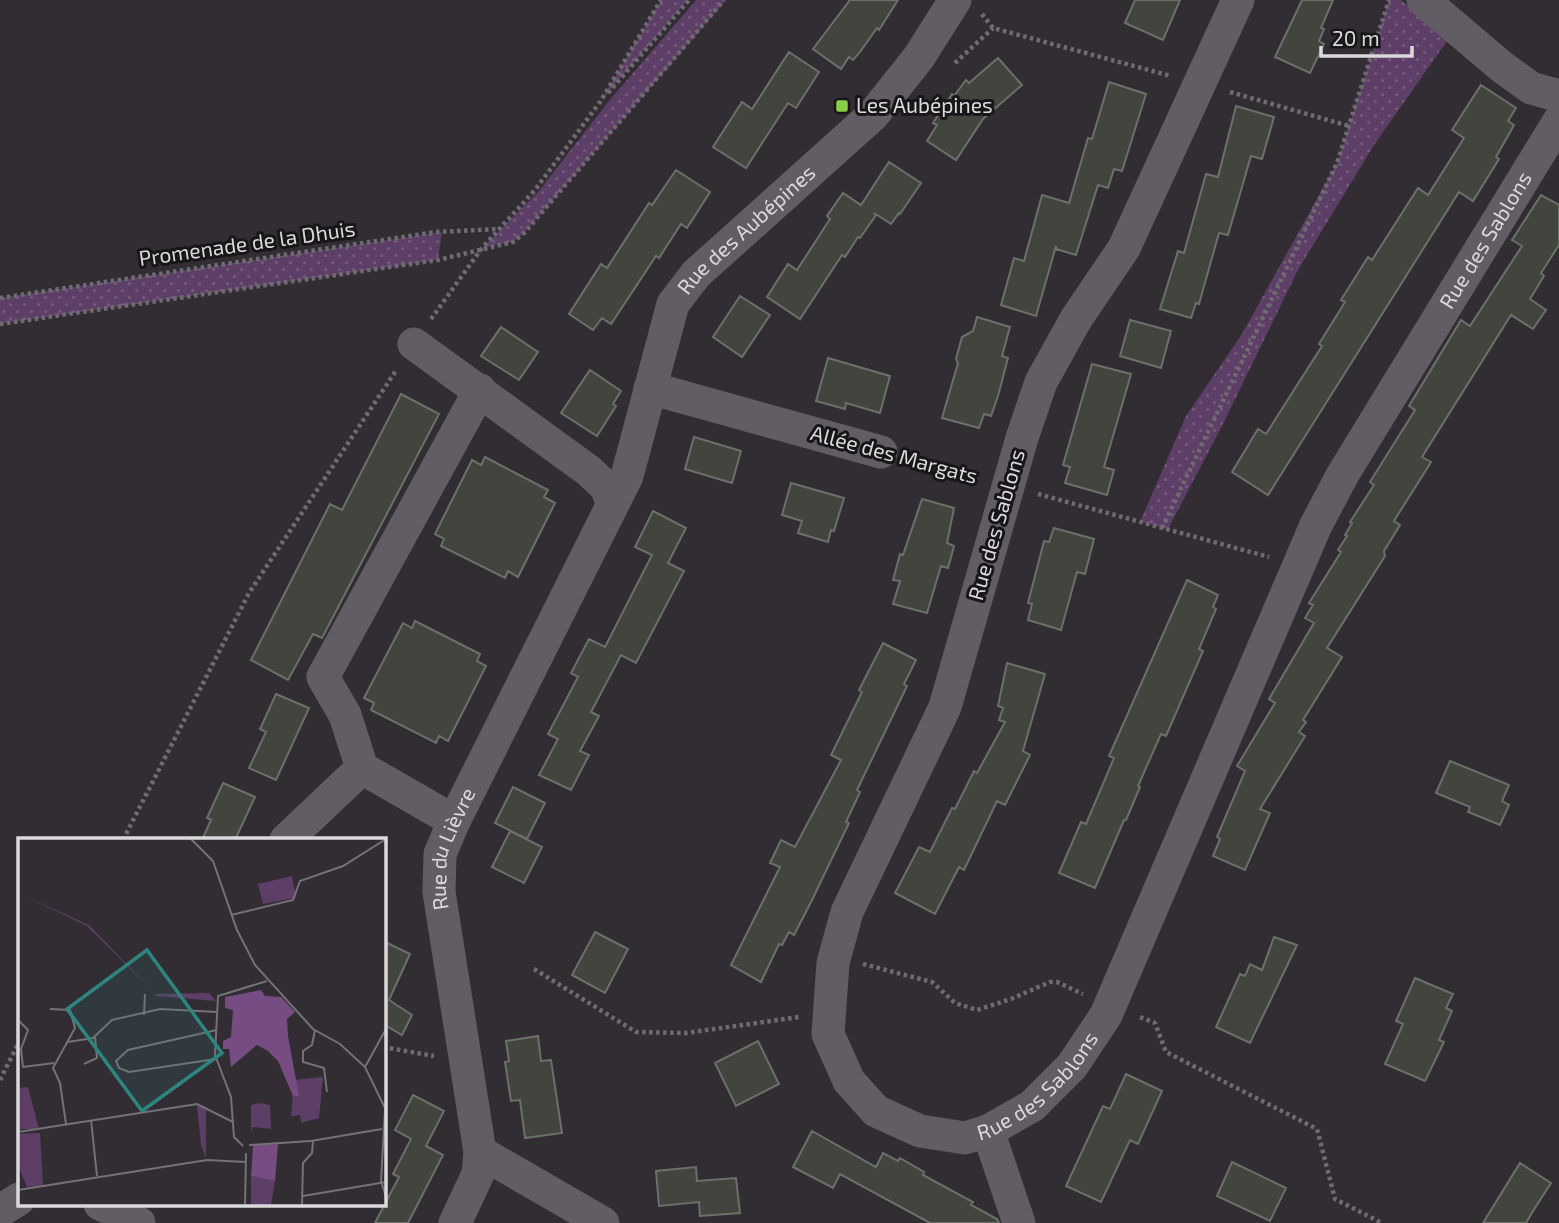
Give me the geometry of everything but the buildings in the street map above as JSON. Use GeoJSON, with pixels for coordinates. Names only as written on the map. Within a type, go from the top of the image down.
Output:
{"type":"FeatureCollection","features":[{"type":"Feature","properties":{"kind":"street","name":"Rue des Sablons"},"geometry":{"type":"LineString","coordinates":[[1238,0],[1124,248],[1076,319],[1041,382],[945,707],[847,912],[833,963],[828,1034],[849,1081],[876,1111],[920,1131],[965,1138],[988,1131],[1032,1106],[1072,1066],[1106,1015],[1316,524],[1343,474],[1559,121]]}},
{"type":"Feature","properties":{"kind":"street"},"geometry":{"type":"LineString","coordinates":[[1423,0],[1531,88],[1559,96]]}},
{"type":"Feature","properties":{"kind":"street","name":"Rue des Aubépines"},"geometry":{"type":"LineString","coordinates":[[612,502],[627,475],[673,304],[696,274],[873,115],[919,57],[967,5]]}},
{"type":"Feature","properties":{"kind":"street"},"geometry":{"type":"LineString","coordinates":[[414,344],[589,471],[606,487],[612,502]]}},
{"type":"Feature","properties":{"kind":"street","name":"Allée des Margats"},"geometry":{"type":"LineString","coordinates":[[650,388],[881,452]]}},
{"type":"Feature","properties":{"kind":"street"},"geometry":{"type":"LineString","coordinates":[[454,821],[362,768],[345,715],[323,677],[480,390]]}},
{"type":"Feature","properties":{"kind":"street","name":"Rue du Lièvre"},"geometry":{"type":"LineString","coordinates":[[454,1223],[478,1174],[480,1152],[439,892],[440,854],[612,502]]}},
{"type":"Feature","properties":{"kind":"street"},"geometry":{"type":"LineString","coordinates":[[288,838],[362,768]]}},
{"type":"Feature","properties":{"kind":"street"},"geometry":{"type":"LineString","coordinates":[[988,1131],[1019,1223]]}},
{"type":"Feature","properties":{"kind":"street"},"geometry":{"type":"LineString","coordinates":[[480,1152],[603,1223]]}},
{"type":"Feature","properties":{"kind":"street"},"geometry":{"type":"LineString","coordinates":[[0,1211],[18,1200]]}},
{"type":"Feature","properties":{"kind":"path"},"geometry":{"type":"LineString","coordinates":[[600,102],[661,0]]}},
{"type":"Feature","properties":{"kind":"path"},"geometry":{"type":"LineString","coordinates":[[124,838],[249,593],[414,344],[482,248],[535,190],[600,102],[689,0]]}},
{"type":"Feature","properties":{"kind":"path","name":"Promenade de la Dhuis"},"geometry":{"type":"LineString","coordinates":[[0,324],[438,260],[513,242],[525,232],[724,0]]}},
{"type":"Feature","properties":{"kind":"path"},"geometry":{"type":"LineString","coordinates":[[1162,528],[1337,163],[1389,0]]}},
{"type":"Feature","properties":{"kind":"path"},"geometry":{"type":"LineString","coordinates":[[967,5],[993,28],[1349,126]]}},
{"type":"Feature","properties":{"kind":"path","name":"Promenade de la Dhuis"},"geometry":{"type":"LineString","coordinates":[[0,298],[436,232],[500,228]]}},
{"type":"Feature","properties":{"kind":"path","name":"Allée des Margats"},"geometry":{"type":"LineString","coordinates":[[881,452],[1299,565]]}},
{"type":"Feature","properties":{"kind":"path"},"geometry":{"type":"LineString","coordinates":[[833,963],[849,961],[932,982],[955,1003],[977,1010],[1050,982],[1057,982],[1155,1023],[1166,1052],[1317,1129],[1335,1199],[1382,1223]]}},
{"type":"Feature","properties":{"kind":"path"},"geometry":{"type":"LineString","coordinates":[[534,969],[636,1032],[686,1033],[828,1013]]}},
{"type":"Feature","properties":{"kind":"path"},"geometry":{"type":"LineString","coordinates":[[0,1080],[18,1044]]}},
{"type":"Feature","properties":{"kind":"path"},"geometry":{"type":"LineString","coordinates":[[385,1047],[467,1062]]}},
{"type":"Feature","properties":{"kind":"shaded area"},"geometry":{"type":"Polygon","coordinates":[[[661,0],[688,0],[600,102],[661,0]]]}},
{"type":"Feature","properties":{"kind":"shaded area"},"geometry":{"type":"Polygon","coordinates":[[[696,0],[726,0],[525,232],[513,242],[482,248],[538,192],[608,102],[696,0]]]}},
{"type":"Feature","properties":{"kind":"shaded area"},"geometry":{"type":"Polygon","coordinates":[[[1389,0],[1401,0],[1447,41],[1374,145],[1298,270],[1168,529],[1140,522],[1186,416],[1242,334],[1337,163],[1389,0]]]}},
{"type":"Feature","properties":{"kind":"shaded area"},"geometry":{"type":"Polygon","coordinates":[[[442,232],[438,260],[0,324],[0,298],[442,232]]]}},
{"type":"Feature","properties":{"kind":"place","name":"Les Aubépines"},"geometry":{"type":"Point","coordinates":[842,106]}}]}
